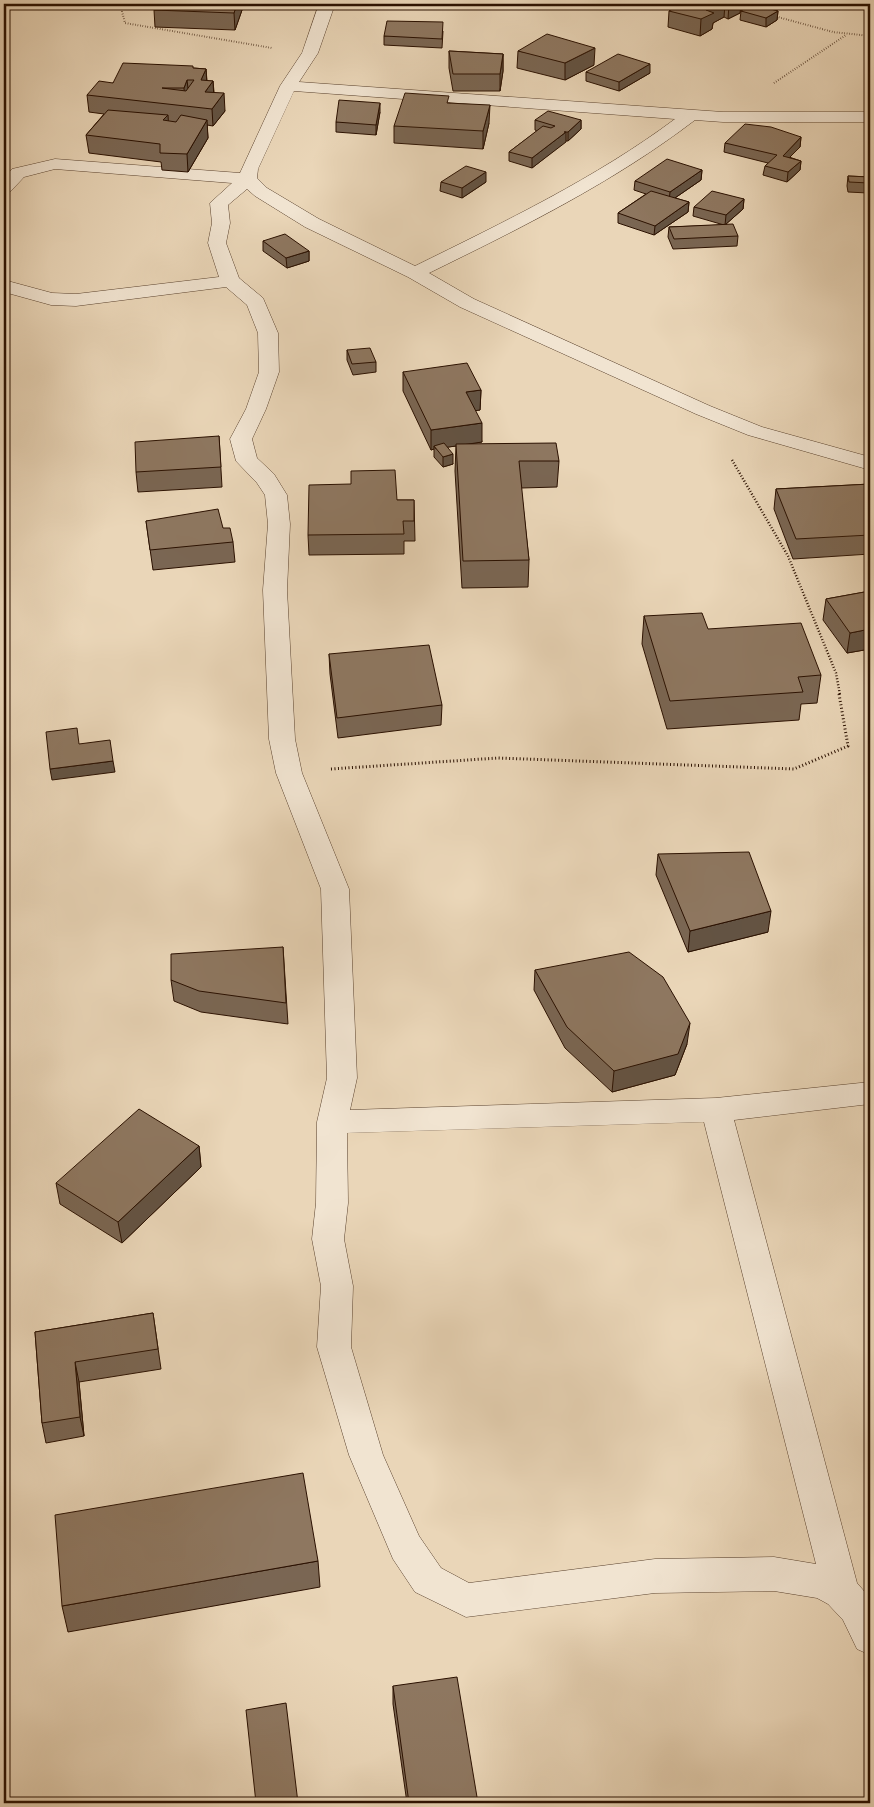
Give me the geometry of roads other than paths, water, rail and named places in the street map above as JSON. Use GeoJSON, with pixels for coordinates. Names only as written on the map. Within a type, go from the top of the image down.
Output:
{"type":"FeatureCollection","features":[{"type":"Feature","properties":{"kind":"street"},"geometry":{"type":"LineString","coordinates":[[326,4],[310,53],[288,86],[249,170],[248,179],[219,203],[221,223],[217,243],[230,282],[256,302],[268,333],[269,372],[256,409],[241,439],[243,452],[248,461],[266,479],[276,495],[279,524],[276,590],[282,738],[289,773],[335,889],[342,1078],[332,1122],[332,1203],[328,1239],[337,1286],[334,1347],[366,1455],[406,1547],[428,1580],[466,1600],[655,1576],[774,1574],[822,1582],[841,1592],[856,1608],[870,1637]]}},
{"type":"Feature","properties":{"kind":"street"},"geometry":{"type":"LineString","coordinates":[[288,86],[723,117],[870,117]]}},
{"type":"Feature","properties":{"kind":"street"},"geometry":{"type":"LineString","coordinates":[[415,273],[530,216],[654,143],[691,115]]}},
{"type":"Feature","properties":{"kind":"street"},"geometry":{"type":"LineString","coordinates":[[4,188],[18,172],[55,164],[248,179],[261,192],[312,223],[415,273],[467,304],[703,410],[755,431],[870,464]]}},
{"type":"Feature","properties":{"kind":"street"},"geometry":{"type":"LineString","coordinates":[[4,286],[51,299],[76,300],[230,282]]}},
{"type":"Feature","properties":{"kind":"street"},"geometry":{"type":"LineString","coordinates":[[332,1122],[716,1110],[870,1093]]}},
{"type":"Feature","properties":{"kind":"street"},"geometry":{"type":"LineString","coordinates":[[716,1110],[841,1592]]}}]}
